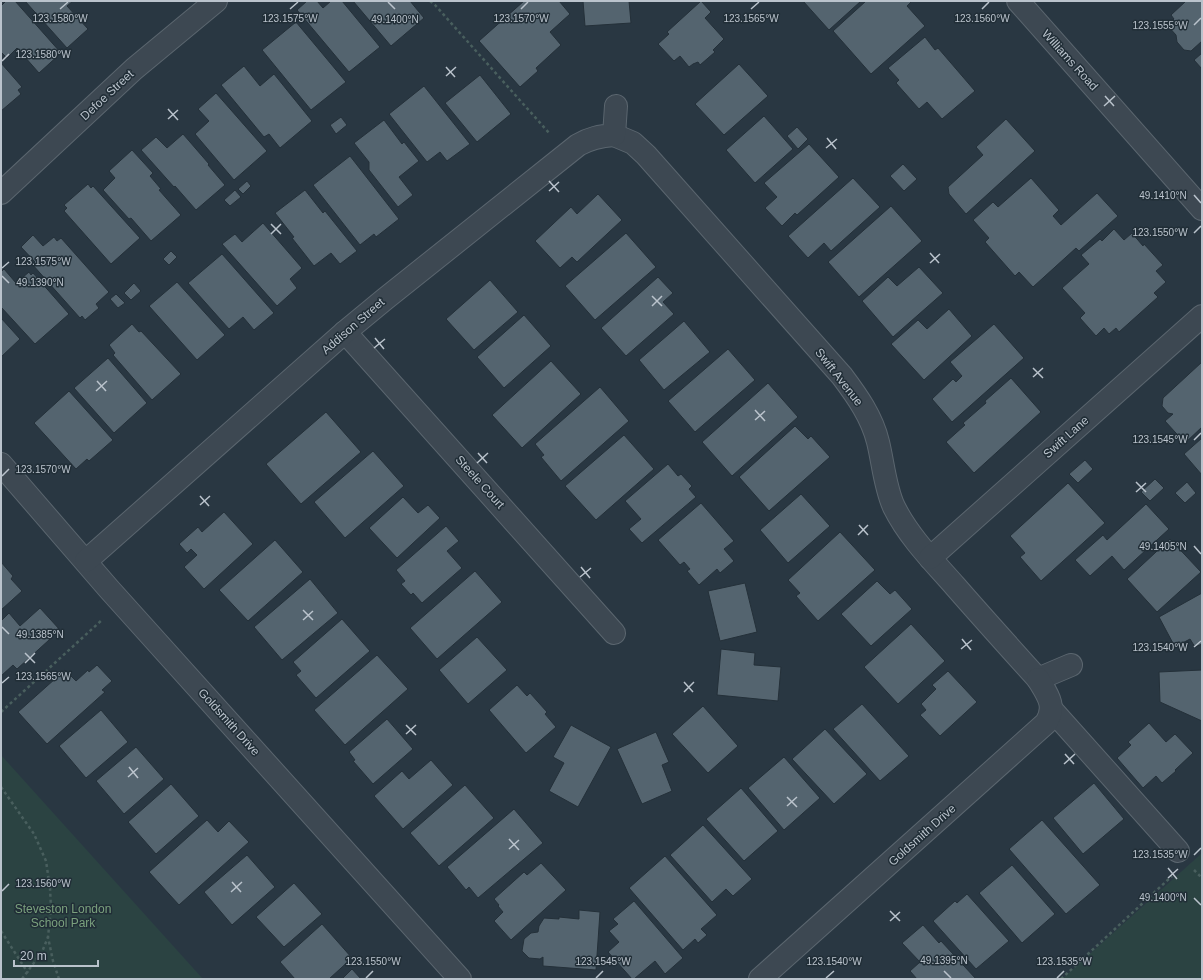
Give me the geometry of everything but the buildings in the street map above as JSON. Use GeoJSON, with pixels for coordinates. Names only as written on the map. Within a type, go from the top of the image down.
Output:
{"type":"FeatureCollection","features":[{"type":"Feature","properties":{"kind":"street","name":"Defoe Street"},"geometry":{"type":"LineString","coordinates":[[1,192],[134,69],[216,1]]}},
{"type":"Feature","properties":{"kind":"street","name":"Williams Road"},"geometry":{"type":"LineString","coordinates":[[1018,1],[1202,209]]}},
{"type":"Feature","properties":{"kind":"street"},"geometry":{"type":"LineString","coordinates":[[614,135],[616,106]]}},
{"type":"Feature","properties":{"kind":"street","name":"Addison Street"},"geometry":{"type":"LineString","coordinates":[[86,561],[345,332],[391,294],[578,145],[595,137],[614,135]]}},
{"type":"Feature","properties":{"kind":"street","name":"Swift Avenue"},"geometry":{"type":"LineString","coordinates":[[614,135],[633,143],[646,155],[842,376],[867,413],[870,420],[878,440],[893,505],[905,527],[930,558],[1038,679]]}},
{"type":"Feature","properties":{"kind":"street","name":"Swift Lane"},"geometry":{"type":"LineString","coordinates":[[930,558],[1202,316]]}},
{"type":"Feature","properties":{"kind":"street","name":"Steele Court"},"geometry":{"type":"LineString","coordinates":[[345,332],[614,633]]}},
{"type":"Feature","properties":{"kind":"street","name":"Goldsmith Drive"},"geometry":{"type":"LineString","coordinates":[[1,464],[460,979]]}},
{"type":"Feature","properties":{"kind":"street"},"geometry":{"type":"LineString","coordinates":[[1071,665],[1038,679],[1050,700],[1052,710],[1178,851]]}},
{"type":"Feature","properties":{"kind":"street","name":"Goldsmith Drive"},"geometry":{"type":"LineString","coordinates":[[760,979],[1046,723],[1052,710]]}},
{"type":"Feature","properties":{"kind":"path"},"geometry":{"type":"LineString","coordinates":[[430,1],[553,137]]}},
{"type":"Feature","properties":{"kind":"path"},"geometry":{"type":"LineString","coordinates":[[1,712],[107,616]]}},
{"type":"Feature","properties":{"kind":"path"},"geometry":{"type":"LineString","coordinates":[[1,787],[34,834],[46,861],[50,888],[51,908],[48,937],[42,952],[22,979]]}},
{"type":"Feature","properties":{"kind":"path"},"geometry":{"type":"LineString","coordinates":[[1061,979],[1176,873]]}},
{"type":"Feature","properties":{"kind":"path"},"geometry":{"type":"LineString","coordinates":[[1,931],[28,972]]}},
{"type":"Feature","properties":{"kind":"path"},"geometry":{"type":"LineString","coordinates":[[48,937],[53,961],[60,979]]}},
{"type":"Feature","properties":{"kind":"green space","name":"Steveston London School Park"},"geometry":{"type":"Polygon","coordinates":[[[1,755],[203,979],[1,979],[1,755]]]}},
{"type":"Feature","properties":{"kind":"green space"},"geometry":{"type":"Polygon","coordinates":[[[1202,853],[1202,979],[1062,979],[1202,853]]]}}]}
